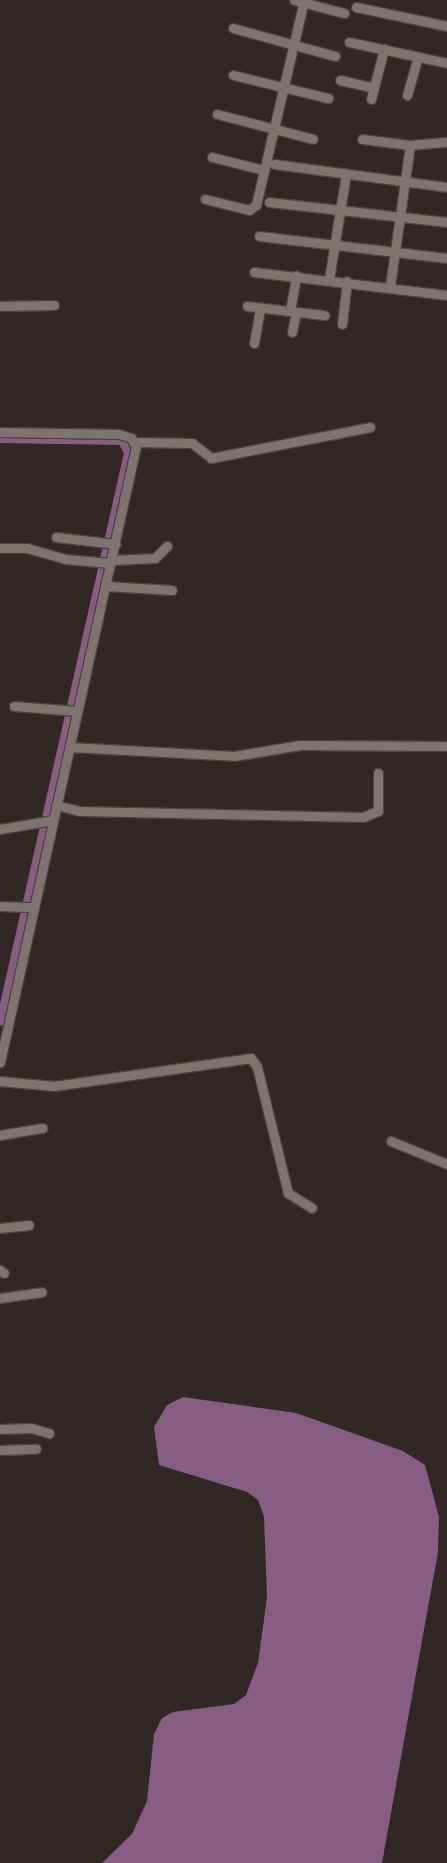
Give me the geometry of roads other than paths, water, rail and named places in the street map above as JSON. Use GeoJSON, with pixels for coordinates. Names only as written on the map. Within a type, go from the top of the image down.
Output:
{"type":"FeatureCollection","features":[{"type":"Feature","properties":{"kind":"street"},"geometry":{"type":"LineString","coordinates":[[204,199],[254,209],[293,44],[300,1],[344,13]]}},
{"type":"Feature","properties":{"kind":"street"},"geometry":{"type":"LineString","coordinates":[[356,7],[447,26]]}},
{"type":"Feature","properties":{"kind":"street"},"geometry":{"type":"LineString","coordinates":[[233,28],[335,56]]}},
{"type":"Feature","properties":{"kind":"street"},"geometry":{"type":"LineString","coordinates":[[349,42],[446,63],[447,53]]}},
{"type":"Feature","properties":{"kind":"street"},"geometry":{"type":"LineString","coordinates":[[372,99],[384,49]]}},
{"type":"Feature","properties":{"kind":"street"},"geometry":{"type":"LineString","coordinates":[[406,95],[418,57]]}},
{"type":"Feature","properties":{"kind":"street"},"geometry":{"type":"LineString","coordinates":[[233,75],[328,98]]}},
{"type":"Feature","properties":{"kind":"street"},"geometry":{"type":"LineString","coordinates":[[340,80],[374,88]]}},
{"type":"Feature","properties":{"kind":"street"},"geometry":{"type":"LineString","coordinates":[[217,114],[313,140]]}},
{"type":"Feature","properties":{"kind":"street"},"geometry":{"type":"LineString","coordinates":[[362,139],[410,145],[447,142]]}},
{"type":"Feature","properties":{"kind":"street"},"geometry":{"type":"LineString","coordinates":[[390,286],[410,145]]}},
{"type":"Feature","properties":{"kind":"street"},"geometry":{"type":"LineString","coordinates":[[212,157],[264,170]]}},
{"type":"Feature","properties":{"kind":"street"},"geometry":{"type":"LineString","coordinates":[[274,164],[447,187]]}},
{"type":"Feature","properties":{"kind":"street"},"geometry":{"type":"LineString","coordinates":[[329,279],[346,174]]}},
{"type":"Feature","properties":{"kind":"street"},"geometry":{"type":"LineString","coordinates":[[269,202],[447,222]]}},
{"type":"Feature","properties":{"kind":"street"},"geometry":{"type":"LineString","coordinates":[[259,236],[447,258]]}},
{"type":"Feature","properties":{"kind":"street"},"geometry":{"type":"LineString","coordinates":[[254,272],[347,281],[447,294]]}},
{"type":"Feature","properties":{"kind":"street"},"geometry":{"type":"LineString","coordinates":[[292,332],[296,276]]}},
{"type":"Feature","properties":{"kind":"street"},"geometry":{"type":"LineString","coordinates":[[342,324],[347,281]]}},
{"type":"Feature","properties":{"kind":"street"},"geometry":{"type":"LineString","coordinates":[[0,306],[54,306]]}},
{"type":"Feature","properties":{"kind":"street"},"geometry":{"type":"LineString","coordinates":[[247,306],[324,316]]}},
{"type":"Feature","properties":{"kind":"street"},"geometry":{"type":"LineString","coordinates":[[254,342],[260,308]]}},
{"type":"Feature","properties":{"kind":"street"},"geometry":{"type":"LineString","coordinates":[[0,432],[119,434],[135,442],[192,443],[211,458],[370,427]]}},
{"type":"Feature","properties":{"kind":"street"},"geometry":{"type":"LineString","coordinates":[[0,1062],[29,906],[48,819],[56,806],[70,747],[75,711],[106,586],[108,561],[116,544],[136,452],[135,442]]}},
{"type":"Feature","properties":{"kind":"street"},"geometry":{"type":"LineString","coordinates":[[56,537],[116,544]]}},
{"type":"Feature","properties":{"kind":"street"},"geometry":{"type":"LineString","coordinates":[[0,548],[27,548],[65,559],[108,561],[155,558],[167,546]]}},
{"type":"Feature","properties":{"kind":"street"},"geometry":{"type":"LineString","coordinates":[[106,586],[172,590]]}},
{"type":"Feature","properties":{"kind":"street"},"geometry":{"type":"LineString","coordinates":[[14,706],[75,711]]}},
{"type":"Feature","properties":{"kind":"street"},"geometry":{"type":"LineString","coordinates":[[70,747],[234,756],[300,745],[447,746]]}},
{"type":"Feature","properties":{"kind":"street"},"geometry":{"type":"LineString","coordinates":[[56,806],[80,811],[363,818],[378,811],[378,773]]}},
{"type":"Feature","properties":{"kind":"street"},"geometry":{"type":"LineString","coordinates":[[0,829],[48,819]]}},
{"type":"Feature","properties":{"kind":"street"},"geometry":{"type":"LineString","coordinates":[[0,906],[29,906]]}},
{"type":"Feature","properties":{"kind":"street"},"geometry":{"type":"LineString","coordinates":[[0,1081],[54,1086],[251,1058],[258,1068],[288,1193],[312,1208]]}},
{"type":"Feature","properties":{"kind":"street"},"geometry":{"type":"LineString","coordinates":[[0,1135],[42,1128]]}},
{"type":"Feature","properties":{"kind":"street"},"geometry":{"type":"LineString","coordinates":[[391,1141],[447,1164]]}},
{"type":"Feature","properties":{"kind":"street"},"geometry":{"type":"LineString","coordinates":[[0,1228],[29,1224]]}},
{"type":"Feature","properties":{"kind":"street"},"geometry":{"type":"LineString","coordinates":[[0,1298],[42,1292]]}},
{"type":"Feature","properties":{"kind":"street"},"geometry":{"type":"LineString","coordinates":[[0,1429],[31,1428],[50,1433]]}},
{"type":"Feature","properties":{"kind":"street"},"geometry":{"type":"LineString","coordinates":[[0,1450],[36,1449]]}},
{"type":"Feature","properties":{"kind":"waterway"},"geometry":{"type":"LineString","coordinates":[[0,439],[122,441],[128,453],[0,1022]]}}]}
